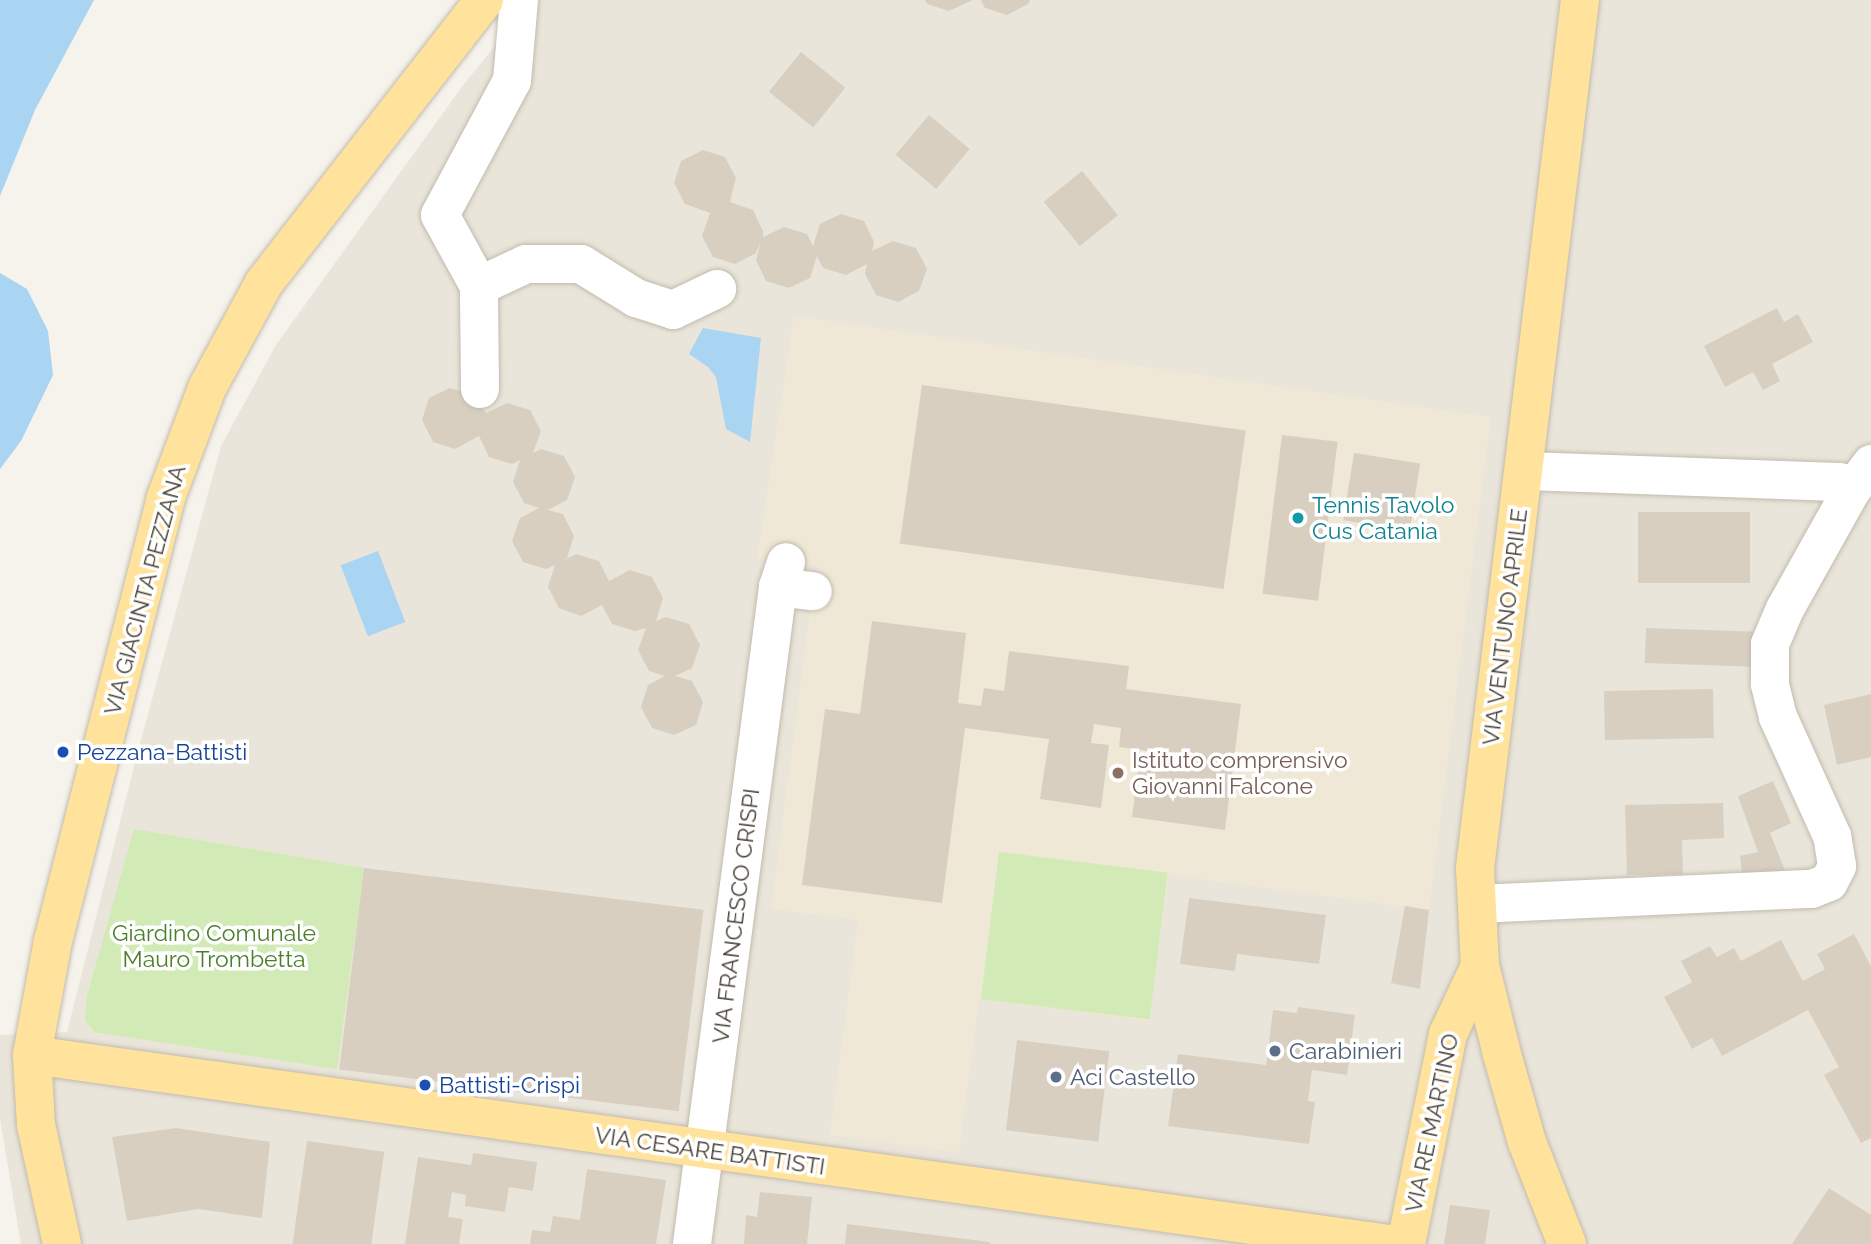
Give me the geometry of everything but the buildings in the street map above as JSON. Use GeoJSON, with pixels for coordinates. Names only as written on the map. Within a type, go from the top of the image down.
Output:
{"type":"FeatureCollection","features":[{"type":"Feature","properties":{"kind":"main road","name":"VIA GIACINTA PEZZANA"},"geometry":{"type":"LineString","coordinates":[[62,1244],[36,1125],[32,1055],[53,941],[162,513],[207,388],[264,283],[484,0]]}},
{"type":"Feature","properties":{"kind":"main road","name":"VIA VENTUNO APRILE"},"geometry":{"type":"LineString","coordinates":[[1567,1244],[1527,1142],[1480,966],[1475,867],[1580,0]]}},
{"type":"Feature","properties":{"kind":"main road","name":"VIA RE MARTINO"},"geometry":{"type":"LineString","coordinates":[[1406,1244],[1448,1034],[1480,966]]}},
{"type":"Feature","properties":{"kind":"main road","name":"VIA CESARE BATTISTI"},"geometry":{"type":"LineString","coordinates":[[32,1055],[1388,1244]]}},
{"type":"Feature","properties":{"kind":"street"},"geometry":{"type":"LineString","coordinates":[[480,389],[479,286],[440,215],[512,81],[519,0]]}},
{"type":"Feature","properties":{"kind":"street"},"geometry":{"type":"LineString","coordinates":[[479,286],[526,264],[580,264],[636,298],[673,310],[717,289]]}},
{"type":"Feature","properties":{"kind":"street"},"geometry":{"type":"LineString","coordinates":[[1524,471],[1840,482],[1861,477]]}},
{"type":"Feature","properties":{"kind":"street"},"geometry":{"type":"LineString","coordinates":[[1477,904],[1812,889],[1829,882],[1837,866],[1832,836],[1778,717],[1770,684],[1770,644],[1785,609],[1861,477]]}},
{"type":"Feature","properties":{"kind":"street","name":"VIA FRANCESCO CRISPI"},"geometry":{"type":"LineString","coordinates":[[692,1244],[792,580]]}},
{"type":"Feature","properties":{"kind":"shaded area"},"geometry":{"type":"Polygon","coordinates":[[[532,0],[1871,0],[1871,1244],[21,1244],[0,1118],[0,1035],[67,1032],[139,747],[221,446],[276,345],[464,84],[532,0]]]}},
{"type":"Feature","properties":{"kind":"shaded area"},"geometry":{"type":"Polygon","coordinates":[[[794,316],[1491,417],[1429,910],[1169,875],[1149,1021],[979,999],[959,1153],[830,1135],[858,920],[771,909],[816,566],[757,558],[794,316]]]}},
{"type":"Feature","properties":{"kind":"green space","name":"Giardino Comunale Mauro Trombetta"},"geometry":{"type":"Polygon","coordinates":[[[134,829],[364,868],[337,1069],[94,1032],[85,1020],[87,996],[134,829]]]}},
{"type":"Feature","properties":{"kind":"green space"},"geometry":{"type":"Polygon","coordinates":[[[999,852],[1168,873],[1150,1020],[981,999],[999,852]]]}},
{"type":"Feature","properties":{"kind":"water"},"geometry":{"type":"Polygon","coordinates":[[[0,0],[94,0],[35,110],[0,196],[0,0]]]}},
{"type":"Feature","properties":{"kind":"water"},"geometry":{"type":"Polygon","coordinates":[[[0,273],[27,289],[48,331],[53,375],[21,441],[0,469],[0,273]]]}},
{"type":"Feature","properties":{"kind":"water"},"geometry":{"type":"Polygon","coordinates":[[[703,328],[761,338],[750,442],[726,429],[716,377],[708,367],[689,354],[703,328]]]}},
{"type":"Feature","properties":{"kind":"water"},"geometry":{"type":"Polygon","coordinates":[[[378,551],[405,622],[368,636],[341,565],[378,551]]]}},
{"type":"Feature","properties":{"kind":"place","name":"Tennis Tavolo Cus Catania"},"geometry":{"type":"Point","coordinates":[1298,518]}},
{"type":"Feature","properties":{"kind":"place","name":"Pezzana-Battisti"},"geometry":{"type":"Point","coordinates":[63,752]}},
{"type":"Feature","properties":{"kind":"place","name":"Istituto comprensivo Giovanni Falcone"},"geometry":{"type":"Point","coordinates":[1118,773]}},
{"type":"Feature","properties":{"kind":"place","name":"Carabinieri"},"geometry":{"type":"Point","coordinates":[1275,1051]}},
{"type":"Feature","properties":{"kind":"place","name":"Aci Castello"},"geometry":{"type":"Point","coordinates":[1056,1077]}},
{"type":"Feature","properties":{"kind":"place","name":"Battisti-Crispi"},"geometry":{"type":"Point","coordinates":[425,1085]}}]}
